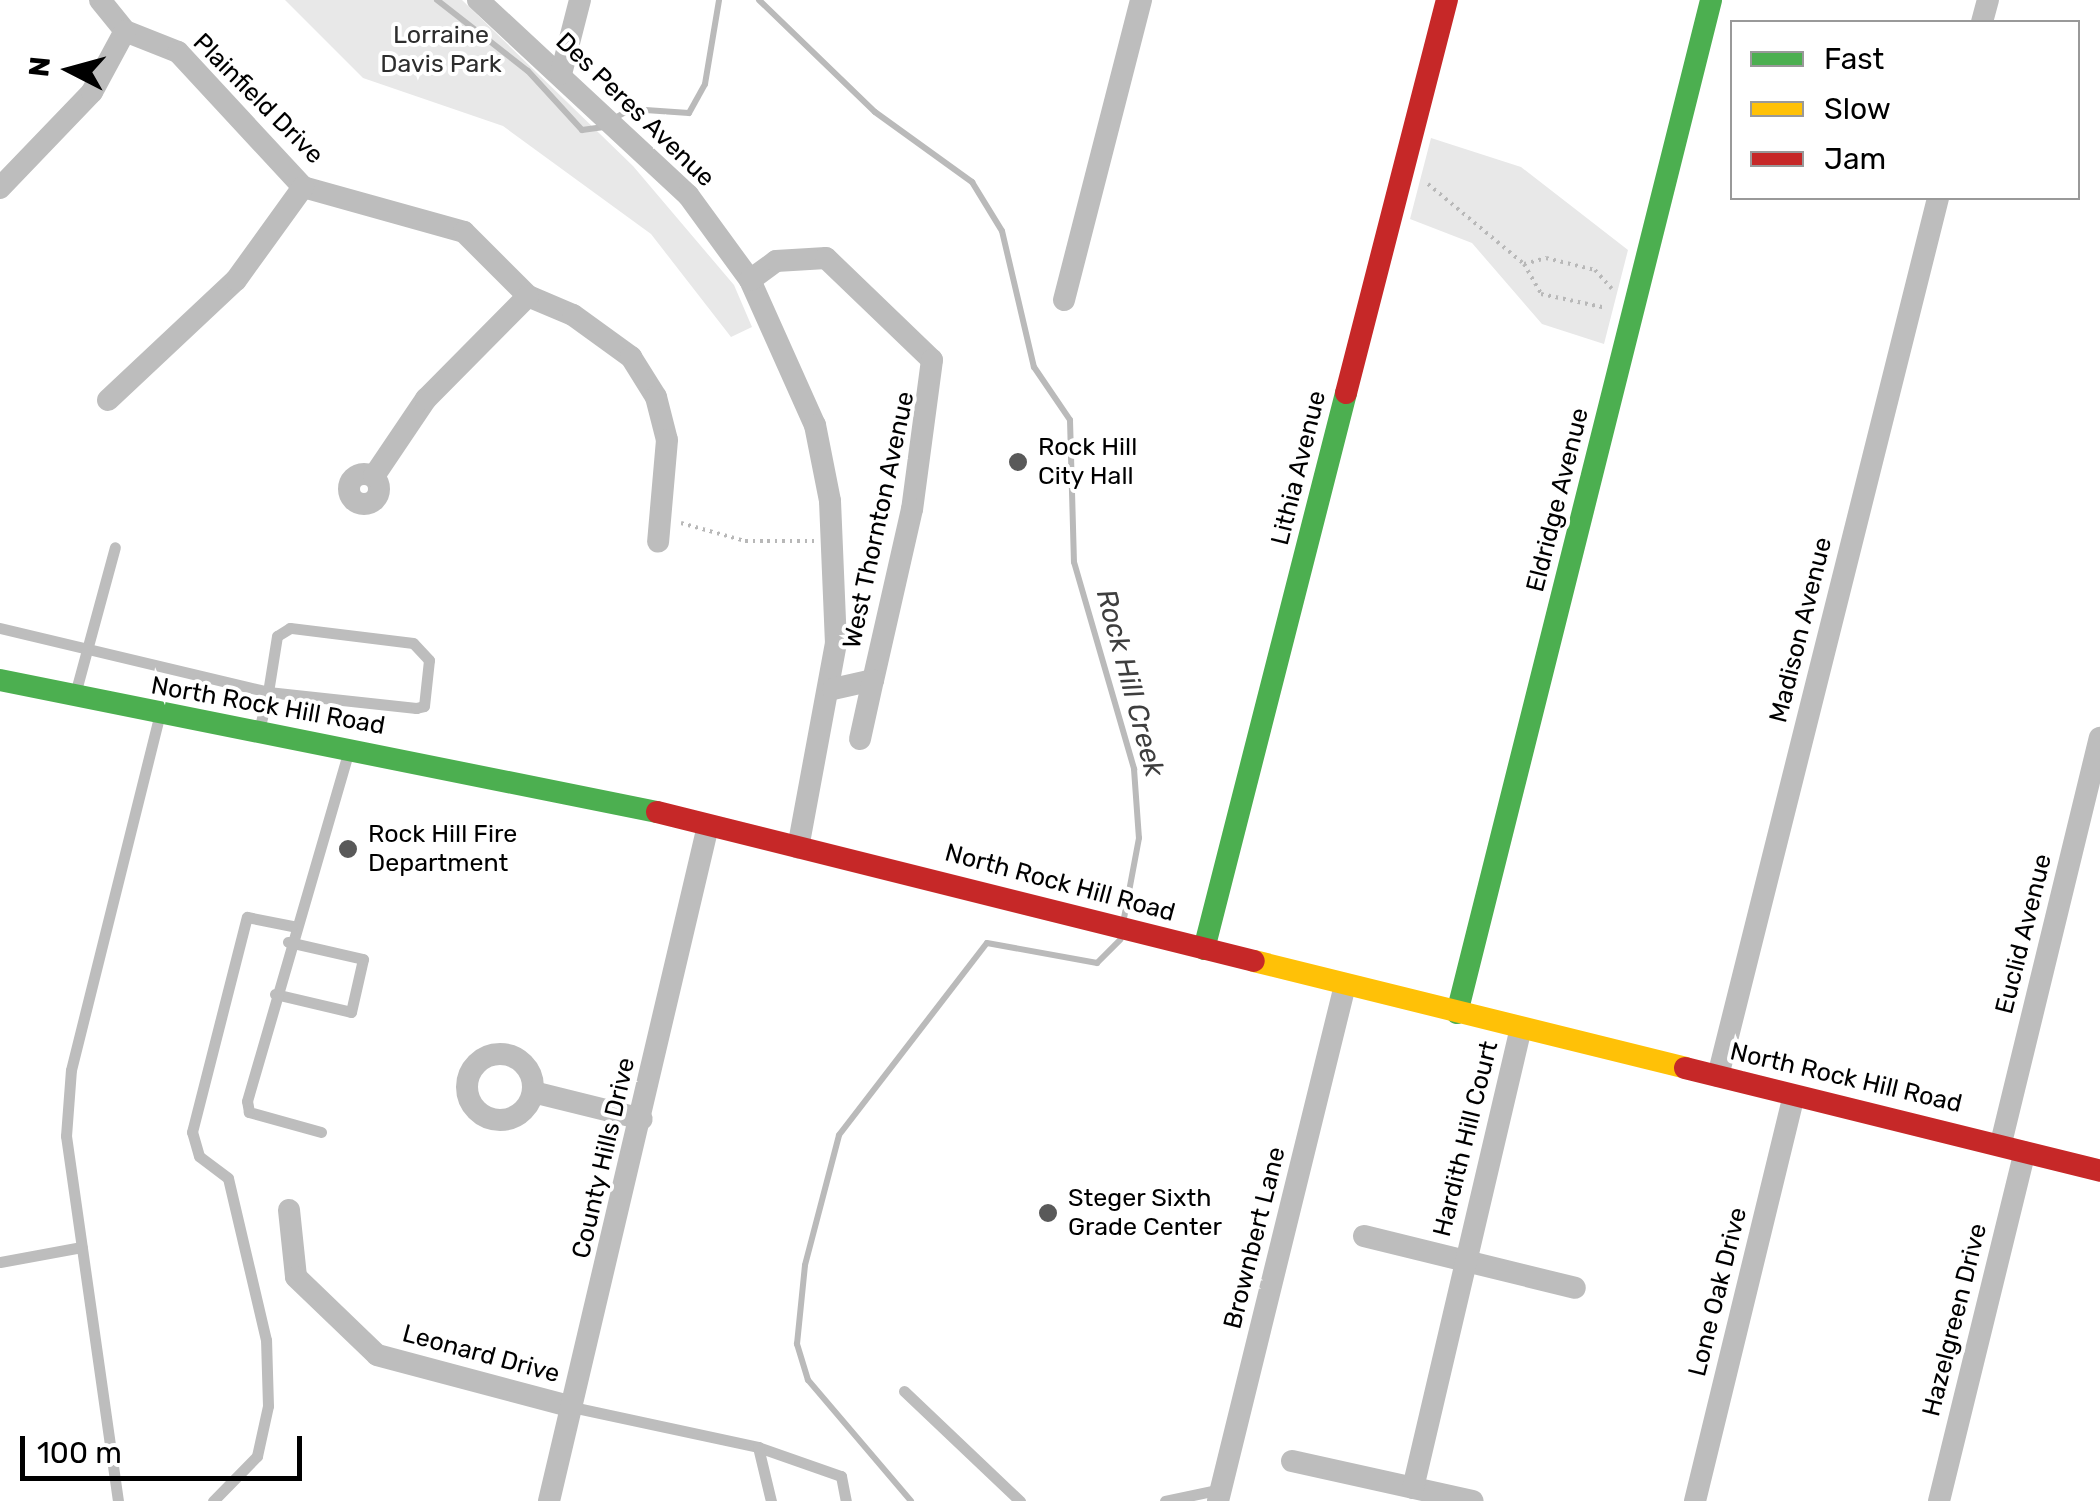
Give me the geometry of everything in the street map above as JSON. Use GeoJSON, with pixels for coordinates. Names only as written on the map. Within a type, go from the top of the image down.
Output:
{"type":"FeatureCollection","features":[{"type":"Feature","properties":{"kind":"street","name":"Plainfield Drive"},"geometry":{"type":"LineString","coordinates":[[100,0],[125,31],[178,52],[302,186],[464,232],[528,296],[613,342],[656,397],[668,455],[658,542]]}},
{"type":"Feature","properties":{"kind":"street","name":"Des Peres Avenue"},"geometry":{"type":"LineString","coordinates":[[478,0],[612,119],[688,195],[750,280],[816,426],[833,539],[833,689],[798,848]]}},
{"type":"Feature","properties":{"kind":"street"},"geometry":{"type":"LineString","coordinates":[[561,74],[580,0]]}},
{"type":"Feature","properties":{"kind":"street"},"geometry":{"type":"LineString","coordinates":[[1064,300],[1141,0]]}},
{"type":"Feature","properties":{"kind":"street","name":"Lithia Avenue"},"geometry":{"type":"LineString","coordinates":[[1204,949],[1447,0]]}},
{"type":"Feature","properties":{"kind":"street","name":"Eldridge Avenue"},"geometry":{"type":"LineString","coordinates":[[1457,1013],[1626,297],[1711,0]]}},
{"type":"Feature","properties":{"kind":"street"},"geometry":{"type":"LineString","coordinates":[[0,188],[92,92],[125,31]]}},
{"type":"Feature","properties":{"kind":"street"},"geometry":{"type":"LineString","coordinates":[[108,400],[236,280],[302,186]]}},
{"type":"Feature","properties":{"kind":"street","name":"Madison Avenue"},"geometry":{"type":"LineString","coordinates":[[1718,1076],[1937,200]]}},
{"type":"Feature","properties":{"kind":"street","name":"West Thornton Avenue"},"geometry":{"type":"LineString","coordinates":[[750,280],[776,261],[826,258],[932,360],[912,509],[860,739]]}},
{"type":"Feature","properties":{"kind":"street"},"geometry":{"type":"LineString","coordinates":[[374,476],[426,399],[528,296]]}},
{"type":"Feature","properties":{"kind":"street","name":"North Rock Hill Road"},"geometry":{"type":"LineString","coordinates":[[0,680],[257,738],[349,749],[518,778],[1100,921],[1344,989],[2000,1143],[2100,1171]]}},
{"type":"Feature","properties":{"kind":"street","name":"West Thornton Avenue"},"geometry":{"type":"LineString","coordinates":[[833,689],[873,680]]}},
{"type":"Feature","properties":{"kind":"street","name":"Euclid Avenue"},"geometry":{"type":"LineString","coordinates":[[2000,1143],[2100,738]]}},
{"type":"Feature","properties":{"kind":"street","name":"County Hills Drive"},"geometry":{"type":"LineString","coordinates":[[550,1501],[708,826]]}},
{"type":"Feature","properties":{"kind":"street","name":"Brownbert Lane"},"geometry":{"type":"LineString","coordinates":[[1220,1495],[1344,989]]}},
{"type":"Feature","properties":{"kind":"street","name":"Hardith Hill Court"},"geometry":{"type":"LineString","coordinates":[[1413,1488],[1521,1030]]}},
{"type":"Feature","properties":{"kind":"street"},"geometry":{"type":"LineString","coordinates":[[533,1092],[642,1119]]}},
{"type":"Feature","properties":{"kind":"street","name":"Lone Oak Drive"},"geometry":{"type":"LineString","coordinates":[[1694,1501],[1794,1096]]}},
{"type":"Feature","properties":{"kind":"street","name":"Hazelgreen Drive"},"geometry":{"type":"LineString","coordinates":[[1939,1501],[2026,1152]]}},
{"type":"Feature","properties":{"kind":"street","name":"Leonard Drive"},"geometry":{"type":"LineString","coordinates":[[289,1210],[296,1277],[377,1355],[572,1406]]}},
{"type":"Feature","properties":{"kind":"street","name":"Hardith Hill Court"},"geometry":{"type":"LineString","coordinates":[[1364,1236],[1575,1288]]}},
{"type":"Feature","properties":{"kind":"street"},"geometry":{"type":"LineString","coordinates":[[1292,1461],[1473,1501]]}},
{"type":"Feature","properties":{"kind":"lane"},"geometry":{"type":"LineString","coordinates":[[74,698],[115,547]]}},
{"type":"Feature","properties":{"kind":"lane"},"geometry":{"type":"LineString","coordinates":[[0,628],[268,692],[416,708],[424,706],[429,660],[413,644],[290,628],[277,636],[268,692],[257,738]]}},
{"type":"Feature","properties":{"kind":"lane"},"geometry":{"type":"LineString","coordinates":[[118,1501],[66,1136],[70,1070],[158,716]]}},
{"type":"Feature","properties":{"kind":"lane"},"geometry":{"type":"LineString","coordinates":[[322,1132],[249,1112],[292,926],[349,749]]}},
{"type":"Feature","properties":{"kind":"lane"},"geometry":{"type":"LineString","coordinates":[[213,1501],[256,1456],[268,1406],[266,1340],[228,1178],[199,1156],[192,1132],[248,917],[292,926]]}},
{"type":"Feature","properties":{"kind":"lane"},"geometry":{"type":"LineString","coordinates":[[274,994],[351,1012],[363,959],[288,942]]}},
{"type":"Feature","properties":{"kind":"lane"},"geometry":{"type":"LineString","coordinates":[[0,1262],[82,1247]]}},
{"type":"Feature","properties":{"kind":"lane"},"geometry":{"type":"LineString","coordinates":[[904,1391],[1020,1501]]}},
{"type":"Feature","properties":{"kind":"lane"},"geometry":{"type":"LineString","coordinates":[[572,1406],[758,1447],[841,1476],[846,1501]]}},
{"type":"Feature","properties":{"kind":"lane"},"geometry":{"type":"LineString","coordinates":[[758,1447],[771,1501]]}},
{"type":"Feature","properties":{"kind":"lane"},"geometry":{"type":"LineString","coordinates":[[1166,1501],[1220,1495]]}},
{"type":"Feature","properties":{"kind":"path"},"geometry":{"type":"LineString","coordinates":[[1404,166],[1524,264],[1541,294],[1560,302],[1613,307],[1626,297],[1595,270],[1546,258],[1524,264]]}},
{"type":"Feature","properties":{"kind":"path"},"geometry":{"type":"LineString","coordinates":[[662,518],[745,540],[833,539]]}},
{"type":"Feature","properties":{"kind":"green space","name":"Lorraine Davis Park"},"geometry":{"type":"Polygon","coordinates":[[[285,0],[462,0],[633,166],[734,285],[752,327],[731,337],[651,234],[503,126],[363,78],[285,0]]]}},
{"type":"Feature","properties":{"kind":"green space"},"geometry":{"type":"Polygon","coordinates":[[[1431,138],[1521,167],[1628,250],[1604,344],[1542,324],[1472,243],[1410,219],[1431,138]]]}},
{"type":"Feature","properties":{"kind":"waterway"},"geometry":{"type":"LineString","coordinates":[[437,0],[528,71],[582,130],[604,127]]}},
{"type":"Feature","properties":{"kind":"waterway","name":"Rock Hill Creek"},"geometry":{"type":"LineString","coordinates":[[613,119],[631,109],[689,113],[705,84],[719,0]]}},
{"type":"Feature","properties":{"kind":"waterway","name":"Rock Hill Creek"},"geometry":{"type":"LineString","coordinates":[[759,0],[875,112],[972,182],[1002,231],[1034,367],[1070,420],[1074,562],[1134,769],[1139,838],[1124,918]]}},
{"type":"Feature","properties":{"kind":"waterway","name":"Rock Hill Creek"},"geometry":{"type":"LineString","coordinates":[[911,1501],[808,1380],[797,1344],[805,1265],[839,1135],[987,943],[1097,963],[1120,940]]}},
{"type":"Feature","properties":{"kind":"traffic: fast"},"geometry":{"type":"LineString","coordinates":[[1457,1013],[1711,0]]}},
{"type":"Feature","properties":{"kind":"traffic: fast"},"geometry":{"type":"LineString","coordinates":[[1204,949],[1346,393]]}},
{"type":"Feature","properties":{"kind":"traffic: fast"},"geometry":{"type":"LineString","coordinates":[[0,680],[657,812]]}},
{"type":"Feature","properties":{"kind":"traffic: slow"},"geometry":{"type":"LineString","coordinates":[[1254,961],[1685,1068]]}},
{"type":"Feature","properties":{"kind":"traffic: jam"},"geometry":{"type":"LineString","coordinates":[[1346,393],[1447,0]]}},
{"type":"Feature","properties":{"kind":"traffic: jam"},"geometry":{"type":"LineString","coordinates":[[657,812],[1254,961]]}},
{"type":"Feature","properties":{"kind":"traffic: jam"},"geometry":{"type":"LineString","coordinates":[[1685,1068],[2100,1171]]}},
{"type":"Feature","properties":{"kind":"place","name":"Rock Hill City Hall"},"geometry":{"type":"Point","coordinates":[1018,462]}},
{"type":"Feature","properties":{"kind":"place","name":"Rock Hill Fire Department"},"geometry":{"type":"Point","coordinates":[348,849]}},
{"type":"Feature","properties":{"kind":"place","name":"Steger Sixth Grade Center"},"geometry":{"type":"Point","coordinates":[1048,1213]}}]}
